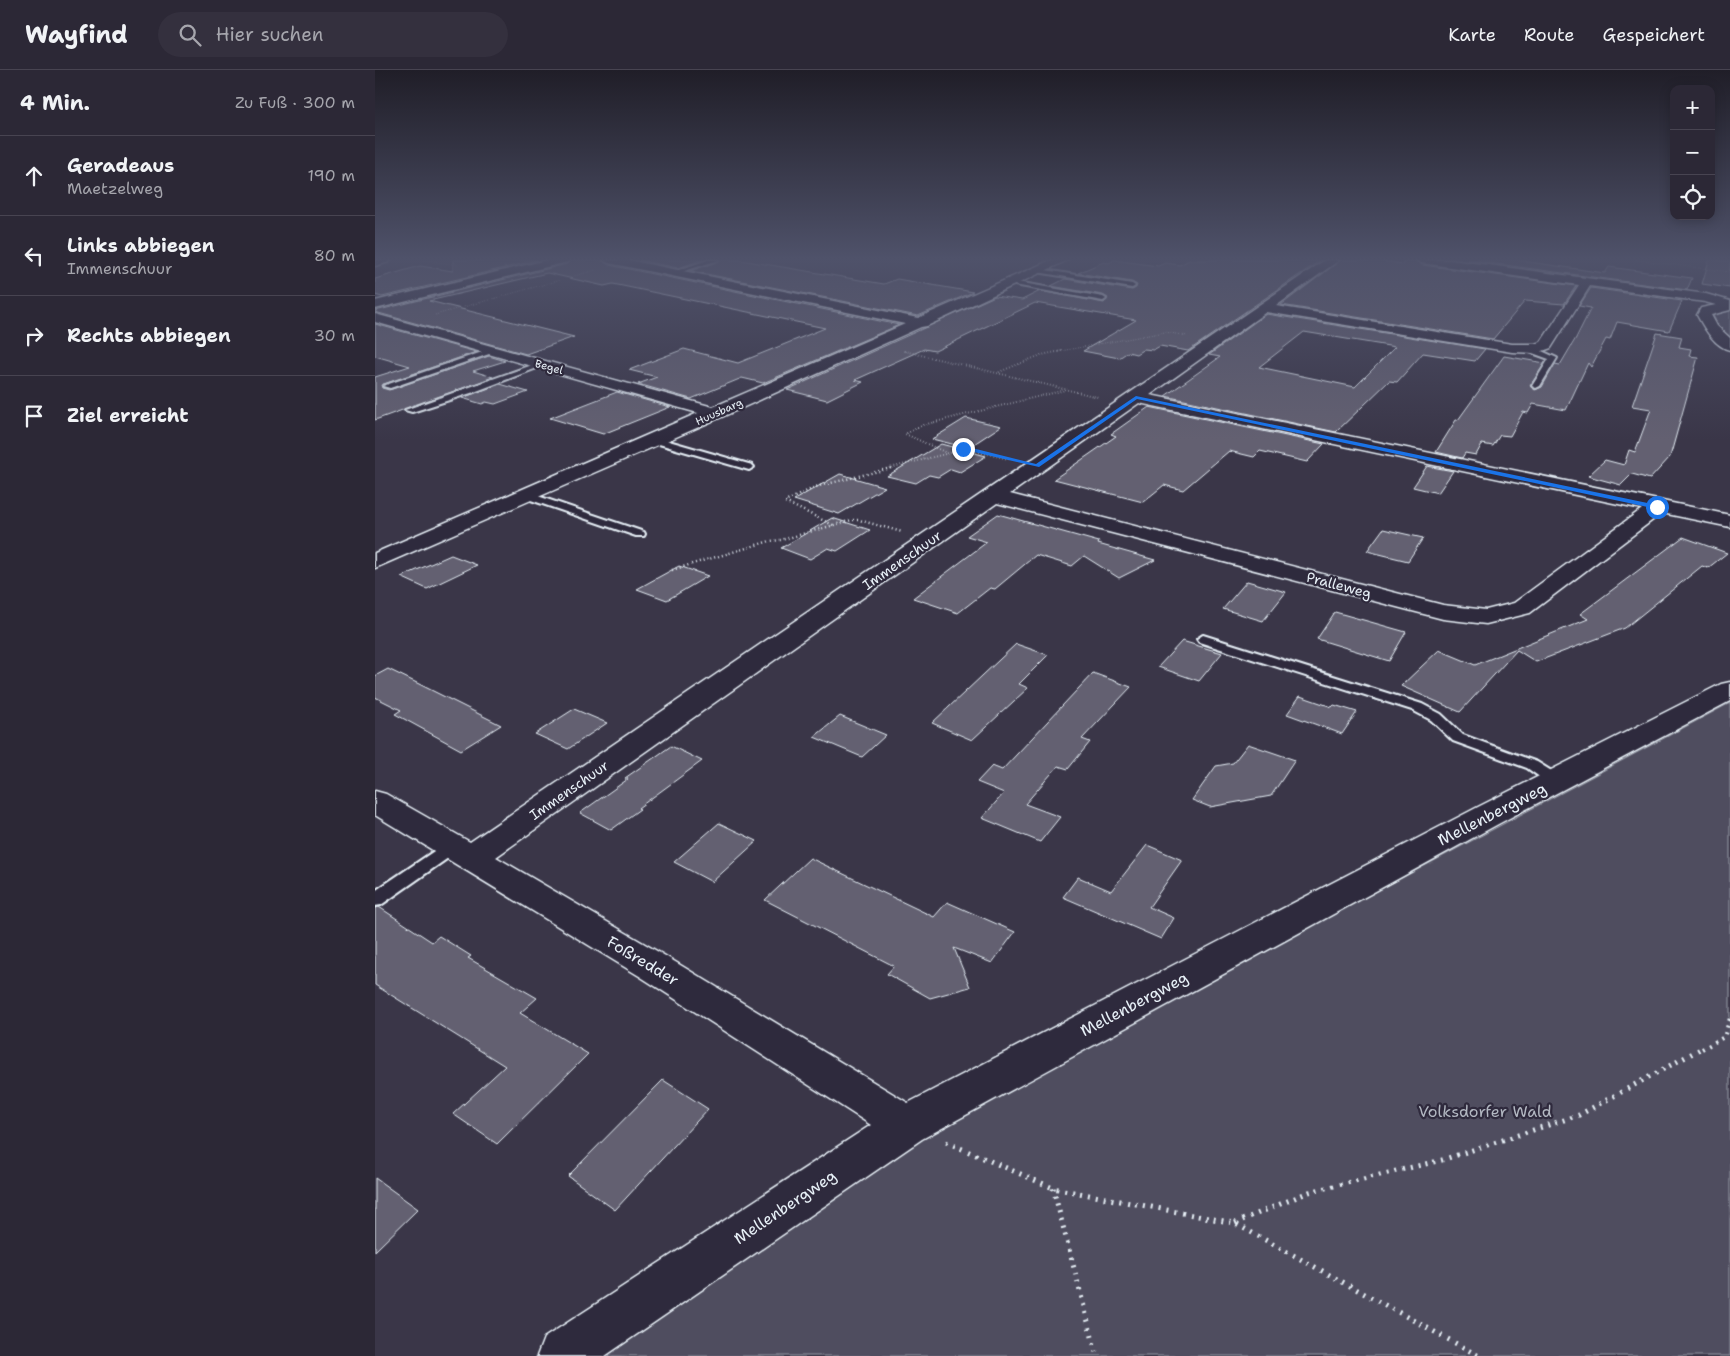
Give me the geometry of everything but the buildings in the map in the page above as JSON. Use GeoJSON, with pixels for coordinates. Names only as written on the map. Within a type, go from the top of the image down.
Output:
{"type":"FeatureCollection","features":[{"type":"Feature","properties":{"kind":"street","name":"Begel"},"geometry":{"type":"LineString","coordinates":[[377,320],[716,413]]}},
{"type":"Feature","properties":{"kind":"street"},"geometry":{"type":"LineString","coordinates":[[907,320],[922,323]]}},
{"type":"Feature","properties":{"kind":"street","name":"Huusbarg"},"geometry":{"type":"LineString","coordinates":[[375,561],[929,320]]}},
{"type":"Feature","properties":{"kind":"street","name":"Immenschuur"},"geometry":{"type":"LineString","coordinates":[[462,852],[930,540],[1247,320]]}},
{"type":"Feature","properties":{"kind":"street"},"geometry":{"type":"LineString","coordinates":[[1338,320],[1512,348],[1530,349],[1546,345],[1562,320]]}},
{"type":"Feature","properties":{"kind":"street"},"geometry":{"type":"LineString","coordinates":[[1707,320],[1711,328],[1730,346]]}},
{"type":"Feature","properties":{"kind":"street"},"geometry":{"type":"LineString","coordinates":[[1131,401],[1730,521]]}},
{"type":"Feature","properties":{"kind":"street","name":"Pralleweg"},"geometry":{"type":"LineString","coordinates":[[994,496],[1443,612],[1486,617],[1522,608],[1657,507]]}},
{"type":"Feature","properties":{"kind":"street","name":"Mellenbergweg"},"geometry":{"type":"LineString","coordinates":[[562,1356],[907,1125],[1489,814],[1730,690]]}},
{"type":"Feature","properties":{"kind":"street","name":"Foßredder"},"geometry":{"type":"LineString","coordinates":[[375,801],[654,967],[907,1125]]}},
{"type":"Feature","properties":{"kind":"lane"},"geometry":{"type":"LineString","coordinates":[[1530,349],[1553,358],[1536,386]]}},
{"type":"Feature","properties":{"kind":"lane"},"geometry":{"type":"LineString","coordinates":[[387,386],[491,352]]}},
{"type":"Feature","properties":{"kind":"lane"},"geometry":{"type":"LineString","coordinates":[[409,410],[541,365]]}},
{"type":"Feature","properties":{"kind":"lane"},"geometry":{"type":"LineString","coordinates":[[655,440],[749,467]]}},
{"type":"Feature","properties":{"kind":"lane"},"geometry":{"type":"LineString","coordinates":[[526,496],[640,534]]}},
{"type":"Feature","properties":{"kind":"lane"},"geometry":{"type":"LineString","coordinates":[[1203,639],[1417,707],[1437,717],[1458,738],[1532,765],[1555,781]]}},
{"type":"Feature","properties":{"kind":"lane"},"geometry":{"type":"LineString","coordinates":[[375,900],[462,852]]}},
{"type":"Feature","properties":{"kind":"path"},"geometry":{"type":"LineString","coordinates":[[399,325],[416,320]]}},
{"type":"Feature","properties":{"kind":"path"},"geometry":{"type":"LineString","coordinates":[[999,372],[1041,355],[1165,332],[1215,342]]}},
{"type":"Feature","properties":{"kind":"path"},"geometry":{"type":"LineString","coordinates":[[874,344],[1066,389],[1131,401]]}},
{"type":"Feature","properties":{"kind":"path"},"geometry":{"type":"LineString","coordinates":[[948,453],[908,437],[905,434],[923,425],[1066,389]]}},
{"type":"Feature","properties":{"kind":"path"},"geometry":{"type":"LineString","coordinates":[[833,525],[785,502],[804,491],[948,453],[970,449],[1037,466]]}},
{"type":"Feature","properties":{"kind":"path"},"geometry":{"type":"LineString","coordinates":[[672,570],[719,555],[729,554],[770,541],[781,540],[852,520],[859,520],[930,540]]}},
{"type":"Feature","properties":{"kind":"path"},"geometry":{"type":"LineString","coordinates":[[1234,1223],[1309,1192],[1442,1160],[1579,1115],[1724,1037],[1730,1018]]}},
{"type":"Feature","properties":{"kind":"path"},"geometry":{"type":"LineString","coordinates":[[907,1125],[1053,1188],[1234,1223],[1479,1356]]}},
{"type":"Feature","properties":{"kind":"path"},"geometry":{"type":"LineString","coordinates":[[1053,1188],[1097,1356]]}},
{"type":"Feature","properties":{"kind":"green space"},"geometry":{"type":"Polygon","coordinates":[[[1716,320],[1730,320],[1730,338],[1716,320]]]}},
{"type":"Feature","properties":{"kind":"green space","name":"Volksdorfer Wald"},"geometry":{"type":"Polygon","coordinates":[[[1730,703],[1730,1356],[605,1356],[935,1127],[1730,703]]]}},
{"type":"Feature","properties":{"kind":"route"},"geometry":{"type":"LineString","coordinates":[[963,449],[972,449],[1037,466],[1136,397],[1657,507]]}}]}
